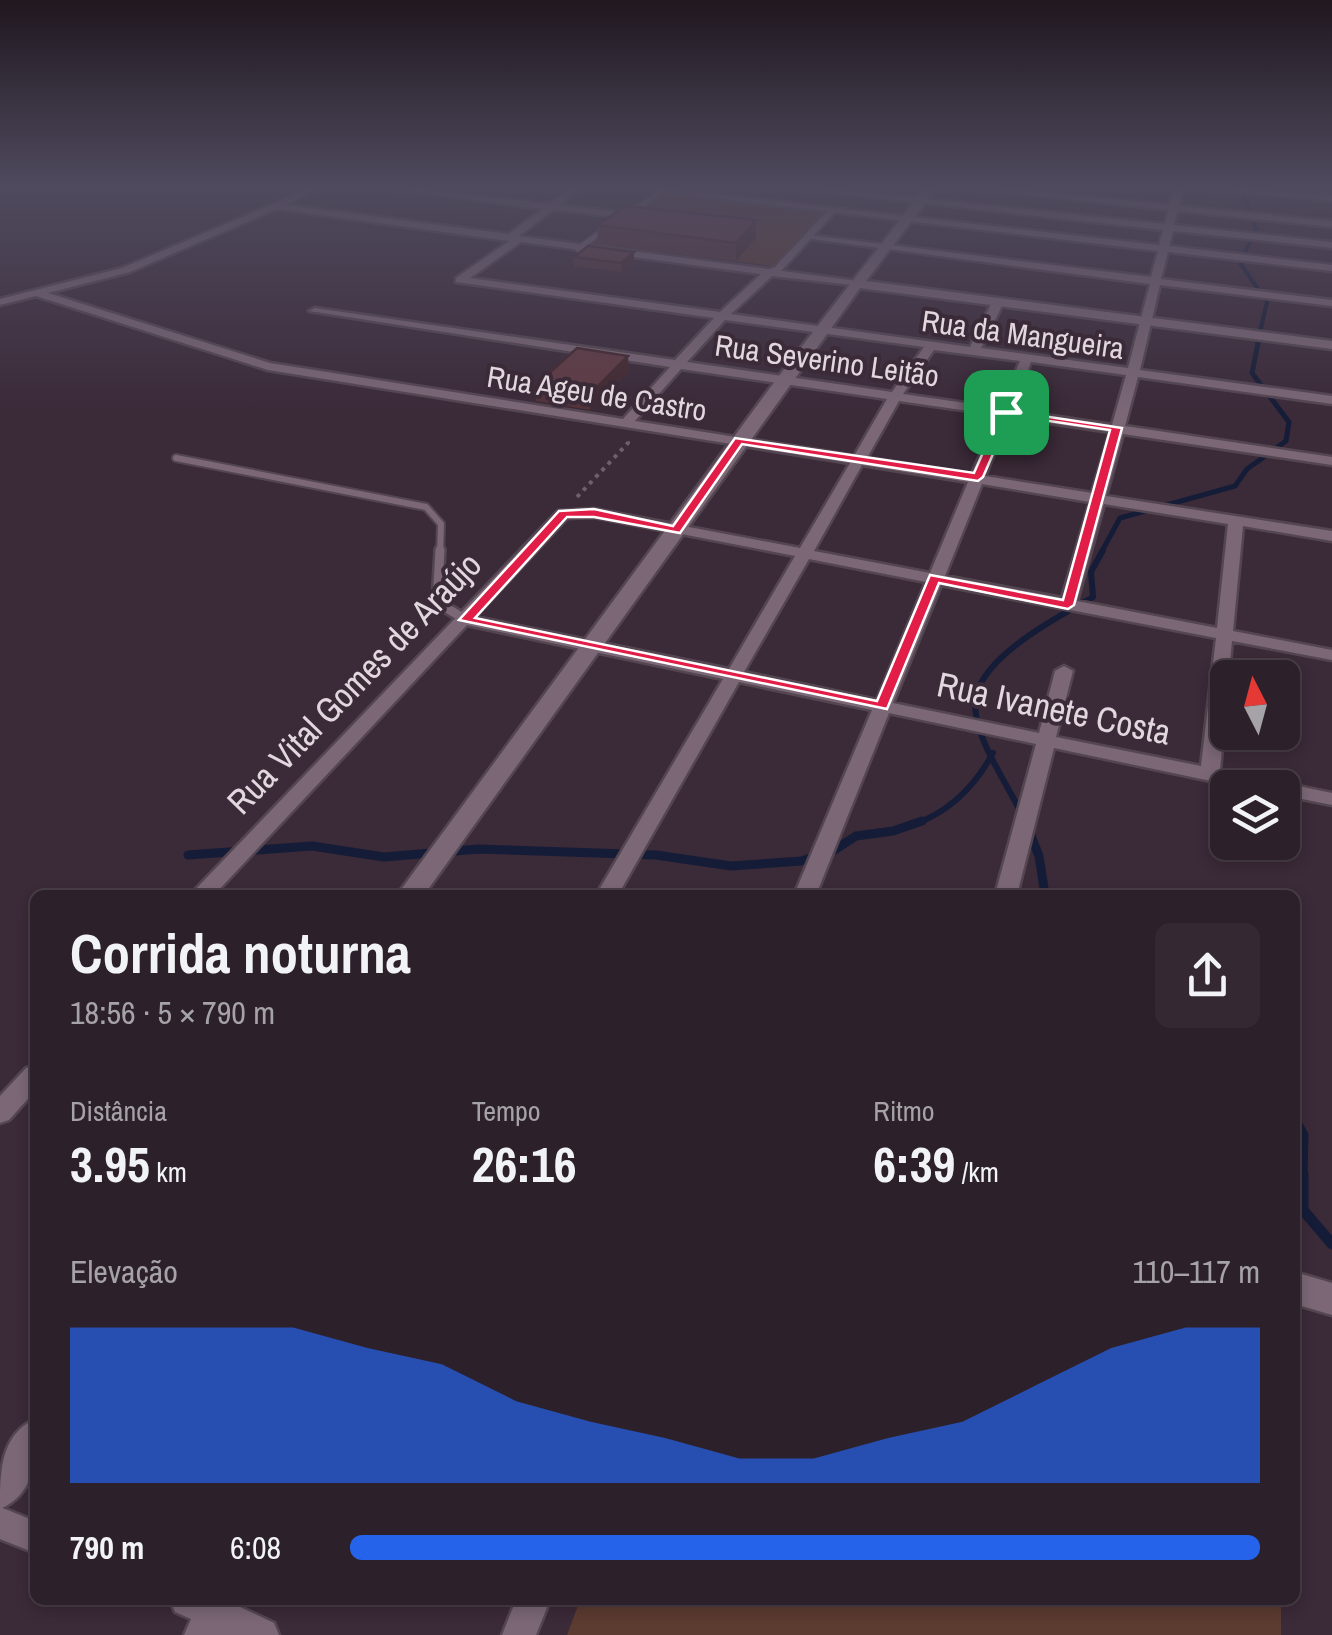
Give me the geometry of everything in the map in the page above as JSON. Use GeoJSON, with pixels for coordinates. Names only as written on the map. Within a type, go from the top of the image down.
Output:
{"type":"FeatureCollection","features":[{"type":"Feature","properties":{"kind":"street"},"geometry":{"type":"LineString","coordinates":[[0,302],[40,294],[146,261]]}},
{"type":"Feature","properties":{"kind":"street","name":"Rua da Mangueira"},"geometry":{"type":"LineString","coordinates":[[483,261],[460,278],[469,283],[1332,400]]}},
{"type":"Feature","properties":{"kind":"street"},"geometry":{"type":"LineString","coordinates":[[676,261],[1332,345]]}},
{"type":"Feature","properties":{"kind":"street"},"geometry":{"type":"LineString","coordinates":[[626,423],[720,318],[786,261]]}},
{"type":"Feature","properties":{"kind":"street"},"geometry":{"type":"LineString","coordinates":[[414,890],[593,647],[782,380],[875,261]]}},
{"type":"Feature","properties":{"kind":"street"},"geometry":{"type":"LineString","coordinates":[[991,261],[1332,304]]}},
{"type":"Feature","properties":{"kind":"street"},"geometry":{"type":"LineString","coordinates":[[1068,605],[1160,261]]}},
{"type":"Feature","properties":{"kind":"street"},"geometry":{"type":"LineString","coordinates":[[1275,261],[1332,268]]}},
{"type":"Feature","properties":{"kind":"street","name":"Rua Ageu de Castro"},"geometry":{"type":"LineString","coordinates":[[40,294],[268,366],[1332,536]]}},
{"type":"Feature","properties":{"kind":"street"},"geometry":{"type":"LineString","coordinates":[[973,352],[998,302]]}},
{"type":"Feature","properties":{"kind":"street","name":"Rua Severino Leitão"},"geometry":{"type":"LineString","coordinates":[[316,311],[1332,460]]}},
{"type":"Feature","properties":{"kind":"street"},"geometry":{"type":"LineString","coordinates":[[609,890],[896,395],[930,347]]}},
{"type":"Feature","properties":{"kind":"street"},"geometry":{"type":"LineString","coordinates":[[808,890],[1026,360]]}},
{"type":"Feature","properties":{"kind":"street"},"geometry":{"type":"LineString","coordinates":[[558,517],[574,512],[594,513],[1332,656]]}},
{"type":"Feature","properties":{"kind":"street","name":"Rua Vital Gomes de Araújo"},"geometry":{"type":"LineString","coordinates":[[206,890],[466,620],[558,517]]}},
{"type":"Feature","properties":{"kind":"street"},"geometry":{"type":"LineString","coordinates":[[1210,770],[1236,521]]}},
{"type":"Feature","properties":{"kind":"street","name":"Rua Ivanete Costa"},"geometry":{"type":"LineString","coordinates":[[466,620],[1210,774]]}},
{"type":"Feature","properties":{"kind":"street"},"geometry":{"type":"LineString","coordinates":[[1007,890],[1064,672]]}},
{"type":"Feature","properties":{"kind":"street","name":"Rua Ivanete Costa"},"geometry":{"type":"LineString","coordinates":[[1300,793],[1332,800]]}},
{"type":"Feature","properties":{"kind":"street"},"geometry":{"type":"LineString","coordinates":[[0,1113],[30,1080]]}},
{"type":"Feature","properties":{"kind":"street"},"geometry":{"type":"LineString","coordinates":[[1300,1289],[1332,1299]]}},
{"type":"Feature","properties":{"kind":"street"},"geometry":{"type":"LineString","coordinates":[[0,1489],[30,1445]]}},
{"type":"Feature","properties":{"kind":"street"},"geometry":{"type":"LineString","coordinates":[[0,1523],[30,1535]]}},
{"type":"Feature","properties":{"kind":"street"},"geometry":{"type":"LineString","coordinates":[[519,1635],[531,1605]]}},
{"type":"Feature","properties":{"kind":"street"},"geometry":{"type":"LineString","coordinates":[[206,1612],[262,1635]]}},
{"type":"Feature","properties":{"kind":"lane"},"geometry":{"type":"LineString","coordinates":[[176,458],[426,507],[441,524],[437,602],[466,620]]}},
{"type":"Feature","properties":{"kind":"path"},"geometry":{"type":"LineString","coordinates":[[558,517],[628,443],[626,423]]}},
{"type":"Feature","properties":{"kind":"shaded area"},"geometry":{"type":"Polygon","coordinates":[[[736,261],[778,261],[773,266],[736,261]]]}},
{"type":"Feature","properties":{"kind":"shaded area"},"geometry":{"type":"Polygon","coordinates":[[[578,1605],[1281,1605],[1281,1635],[567,1635],[578,1605]]]}},
{"type":"Feature","properties":{"kind":"building"},"geometry":{"type":"Polygon","coordinates":[[[577,348],[628,356],[590,394],[535,386],[577,348]]]}},
{"type":"Feature","properties":{"kind":"waterway"},"geometry":{"type":"LineString","coordinates":[[1241,261],[1267,302],[1257,345]]}},
{"type":"Feature","properties":{"kind":"waterway"},"geometry":{"type":"LineString","coordinates":[[1101,553],[1120,518],[1235,486],[1247,469],[1286,441],[1289,422],[1252,373],[1258,343]]}},
{"type":"Feature","properties":{"kind":"waterway"},"geometry":{"type":"LineString","coordinates":[[991,756],[977,719],[978,688],[988,672],[1021,641],[1093,597],[1091,572],[1103,550]]}},
{"type":"Feature","properties":{"kind":"waterway"},"geometry":{"type":"LineString","coordinates":[[919,822],[961,796],[991,756]]}},
{"type":"Feature","properties":{"kind":"waterway"},"geometry":{"type":"LineString","coordinates":[[991,756],[1021,813]]}},
{"type":"Feature","properties":{"kind":"waterway"},"geometry":{"type":"LineString","coordinates":[[188,855],[312,846],[384,857],[478,849],[656,855],[731,866],[801,861],[833,851],[856,836],[893,831],[919,822]]}},
{"type":"Feature","properties":{"kind":"waterway"},"geometry":{"type":"LineString","coordinates":[[915,824],[919,822]]}},
{"type":"Feature","properties":{"kind":"waterway"},"geometry":{"type":"LineString","coordinates":[[1029,831],[1039,856],[1044,890]]}},
{"type":"Feature","properties":{"kind":"waterway"},"geometry":{"type":"LineString","coordinates":[[1300,1128],[1304,1135],[1303,1176]]}},
{"type":"Feature","properties":{"kind":"waterway"},"geometry":{"type":"LineString","coordinates":[[1303,1176],[1303,1210],[1332,1244]]}},
{"type":"Feature","properties":{"kind":"route"},"geometry":{"type":"LineString","coordinates":[[1006,412],[1116,428],[1068,605],[934,578],[882,706],[466,620],[564,514],[594,513],[676,530],[739,440],[978,477],[1006,412]]}}]}
